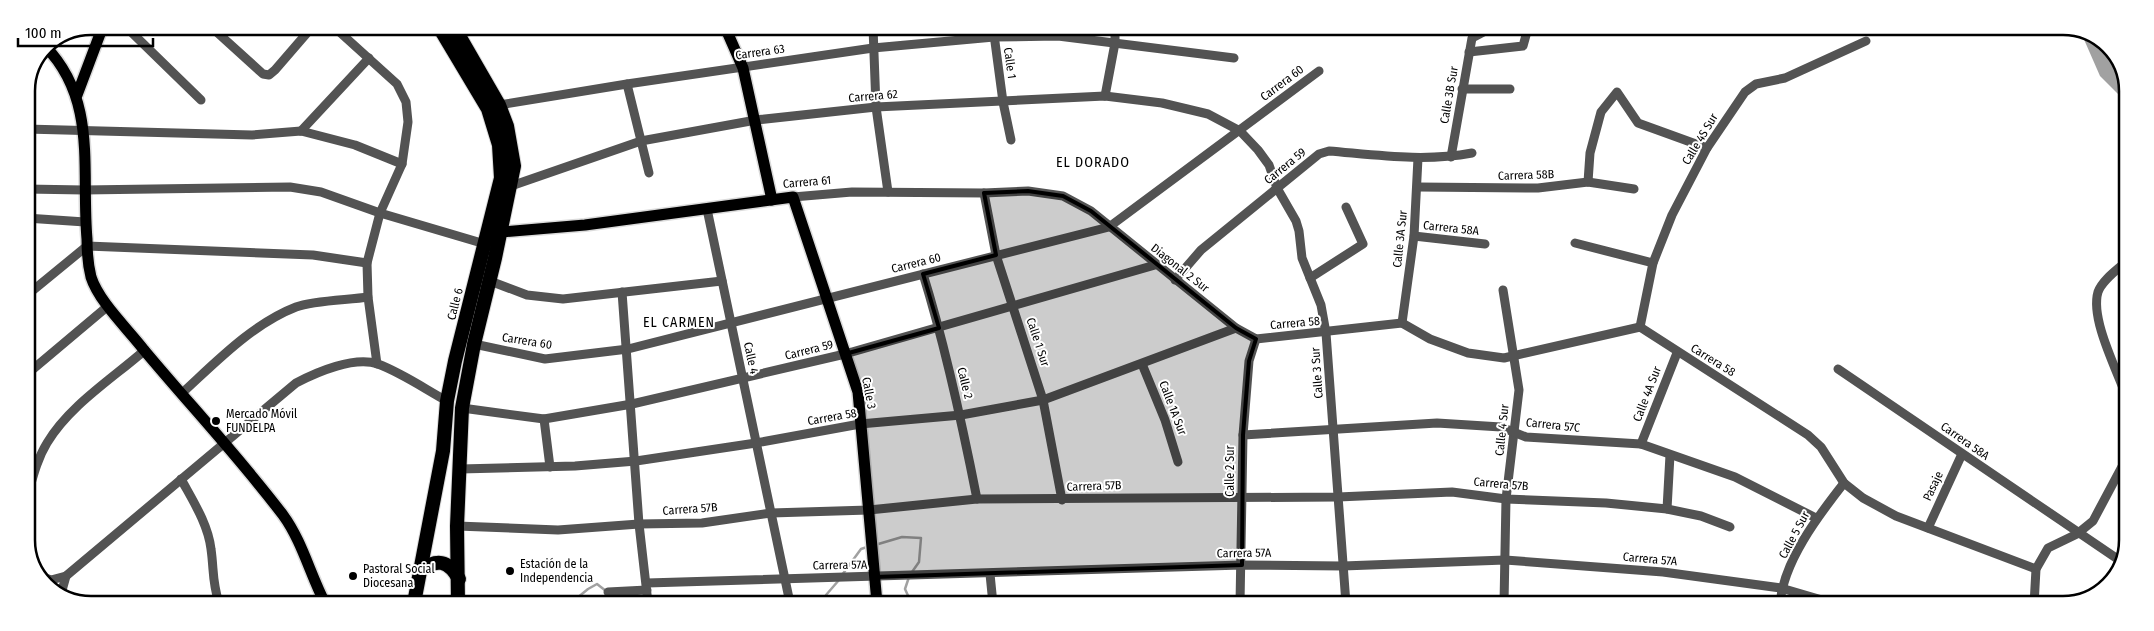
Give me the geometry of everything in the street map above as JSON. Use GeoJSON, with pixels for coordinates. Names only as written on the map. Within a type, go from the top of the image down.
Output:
{"type":"FeatureCollection","features":[{"type":"Feature","properties":{"kind":"highway","name":"Calle 6"},"geometry":{"type":"LineString","coordinates":[[415,596],[443,451],[447,401],[455,361],[486,244],[501,178],[499,145],[488,109],[443,35]]}},
{"type":"Feature","properties":{"kind":"highway"},"geometry":{"type":"LineString","coordinates":[[458,596],[457,526],[462,408],[474,344],[490,281],[514,166],[506,126],[499,105],[459,35]]}},
{"type":"Feature","properties":{"kind":"highway"},"geometry":{"type":"LineString","coordinates":[[420,571],[429,564],[442,563],[453,568],[459,579]]}},
{"type":"Feature","properties":{"kind":"main road"},"geometry":{"type":"LineString","coordinates":[[77,94],[100,35]]}},
{"type":"Feature","properties":{"kind":"main road"},"geometry":{"type":"LineString","coordinates":[[729,35],[743,68],[756,120],[772,200]]}},
{"type":"Feature","properties":{"kind":"main road"},"geometry":{"type":"LineString","coordinates":[[51,52],[68,75],[77,94],[85,132],[85,222],[91,277],[108,306],[181,394],[224,442],[284,516],[298,539],[323,596]]}},
{"type":"Feature","properties":{"kind":"main road","name":"Carrera 61"},"geometry":{"type":"LineString","coordinates":[[501,232],[585,225],[793,197]]}},
{"type":"Feature","properties":{"kind":"main road","name":"Calle 3"},"geometry":{"type":"LineString","coordinates":[[793,197],[858,392],[876,596]]}},
{"type":"Feature","properties":{"kind":"street"},"geometry":{"type":"LineString","coordinates":[[135,35],[201,100]]}},
{"type":"Feature","properties":{"kind":"street"},"geometry":{"type":"LineString","coordinates":[[220,35],[263,74],[269,75],[304,35]]}},
{"type":"Feature","properties":{"kind":"street"},"geometry":{"type":"LineString","coordinates":[[344,35],[397,84],[406,102],[408,122],[402,164],[380,213],[367,263],[368,297],[377,364]]}},
{"type":"Feature","properties":{"kind":"street"},"geometry":{"type":"LineString","coordinates":[[873,35],[876,107],[888,192]]}},
{"type":"Feature","properties":{"kind":"street","name":"Carrera 63"},"geometry":{"type":"LineString","coordinates":[[499,105],[626,84],[971,35]]}},
{"type":"Feature","properties":{"kind":"street","name":"Calle 1"},"geometry":{"type":"LineString","coordinates":[[994,35],[1003,102]]}},
{"type":"Feature","properties":{"kind":"street","name":"Carrera 63"},"geometry":{"type":"LineString","coordinates":[[1072,35],[1115,44],[1234,58]]}},
{"type":"Feature","properties":{"kind":"street"},"geometry":{"type":"LineString","coordinates":[[1105,96],[1115,35]]}},
{"type":"Feature","properties":{"kind":"street","name":"Calle 3B Sur"},"geometry":{"type":"LineString","coordinates":[[1451,157],[1472,38],[1478,35]]}},
{"type":"Feature","properties":{"kind":"street"},"geometry":{"type":"LineString","coordinates":[[1469,52],[1523,46],[1526,35]]}},
{"type":"Feature","properties":{"kind":"street","name":"Calle 4S Sur"},"geometry":{"type":"LineString","coordinates":[[1640,328],[1653,264],[1672,215],[1707,148],[1745,92],[1756,84],[1785,78],[1866,41]]}},
{"type":"Feature","properties":{"kind":"street"},"geometry":{"type":"LineString","coordinates":[[300,131],[369,58]]}},
{"type":"Feature","properties":{"kind":"street","name":"Carrera 60"},"geometry":{"type":"LineString","coordinates":[[474,344],[544,359],[628,349],[1109,227],[1319,71]]}},
{"type":"Feature","properties":{"kind":"street"},"geometry":{"type":"LineString","coordinates":[[626,84],[649,173]]}},
{"type":"Feature","properties":{"kind":"street"},"geometry":{"type":"LineString","coordinates":[[1462,89],[1510,89]]}},
{"type":"Feature","properties":{"kind":"street"},"geometry":{"type":"LineString","coordinates":[[1588,182],[1590,153],[1601,112],[1617,92],[1638,123],[1707,148]]}},
{"type":"Feature","properties":{"kind":"street","name":"Carrera 62"},"geometry":{"type":"LineString","coordinates":[[511,186],[641,141],[756,120],[876,107],[1105,96],[1162,103],[1208,114],[1240,131]]}},
{"type":"Feature","properties":{"kind":"street"},"geometry":{"type":"LineString","coordinates":[[1003,102],[1012,140]]}},
{"type":"Feature","properties":{"kind":"street"},"geometry":{"type":"LineString","coordinates":[[35,129],[252,135],[300,131],[355,145],[402,164]]}},
{"type":"Feature","properties":{"kind":"street","name":"Calle 3 Sur"},"geometry":{"type":"LineString","coordinates":[[1240,131],[1269,165],[1277,188],[1296,221],[1302,258],[1321,305],[1326,333],[1345,596]]}},
{"type":"Feature","properties":{"kind":"street","name":"Carrera 59"},"geometry":{"type":"LineString","coordinates":[[1175,280],[1201,250],[1319,154],[1329,151],[1418,158],[1451,157],[1472,153]]}},
{"type":"Feature","properties":{"kind":"street","name":"Calle 3A Sur"},"geometry":{"type":"LineString","coordinates":[[1402,323],[1414,236],[1418,158]]}},
{"type":"Feature","properties":{"kind":"street","name":"Carrera 58B"},"geometry":{"type":"LineString","coordinates":[[1418,186],[1538,188],[1588,182],[1634,189]]}},
{"type":"Feature","properties":{"kind":"street"},"geometry":{"type":"LineString","coordinates":[[35,188],[84,190],[290,188],[320,192],[380,213],[486,244]]}},
{"type":"Feature","properties":{"kind":"street","name":"Carrera 61"},"geometry":{"type":"LineString","coordinates":[[793,197],[852,192],[984,193],[1028,190],[1063,196],[1090,211],[1109,227]]}},
{"type":"Feature","properties":{"kind":"street","name":"Calle 1 Sur"},"geometry":{"type":"LineString","coordinates":[[984,193],[996,256],[1043,400],[1062,500]]}},
{"type":"Feature","properties":{"kind":"street"},"geometry":{"type":"LineString","coordinates":[[1310,278],[1363,244],[1346,207]]}},
{"type":"Feature","properties":{"kind":"street","name":"Calle 4"},"geometry":{"type":"LineString","coordinates":[[707,209],[789,596]]}},
{"type":"Feature","properties":{"kind":"street"},"geometry":{"type":"LineString","coordinates":[[35,219],[85,222]]}},
{"type":"Feature","properties":{"kind":"street","name":"Diagonal 2 Sur"},"geometry":{"type":"LineString","coordinates":[[1109,227],[1236,328]]}},
{"type":"Feature","properties":{"kind":"street","name":"Carrera 58A"},"geometry":{"type":"LineString","coordinates":[[1414,236],[1485,244]]}},
{"type":"Feature","properties":{"kind":"street"},"geometry":{"type":"LineString","coordinates":[[1576,243],[1653,264]]}},
{"type":"Feature","properties":{"kind":"street"},"geometry":{"type":"LineString","coordinates":[[35,289],[87,246],[313,255],[367,263]]}},
{"type":"Feature","properties":{"kind":"street","name":"Carrera 59"},"geometry":{"type":"LineString","coordinates":[[462,408],[544,419],[632,404],[845,354],[1156,265]]}},
{"type":"Feature","properties":{"kind":"street"},"geometry":{"type":"LineString","coordinates":[[2119,268],[2109,276],[2098,291],[2097,304],[2100,324],[2119,377]]}},
{"type":"Feature","properties":{"kind":"street","name":"Calle 2"},"geometry":{"type":"LineString","coordinates":[[923,274],[939,328],[960,415],[976,499]]}},
{"type":"Feature","properties":{"kind":"street"},"geometry":{"type":"LineString","coordinates":[[490,281],[527,295],[563,299],[722,281]]}},
{"type":"Feature","properties":{"kind":"street","name":"Calle 4 Sur"},"geometry":{"type":"LineString","coordinates":[[1503,290],[1518,390],[1515,433],[1506,499],[1504,596]]}},
{"type":"Feature","properties":{"kind":"street"},"geometry":{"type":"LineString","coordinates":[[622,292],[628,349],[639,524],[648,596]]}},
{"type":"Feature","properties":{"kind":"street"},"geometry":{"type":"LineString","coordinates":[[181,394],[226,354],[264,324],[297,306],[368,297]]}},
{"type":"Feature","properties":{"kind":"street"},"geometry":{"type":"LineString","coordinates":[[35,367],[108,306]]}},
{"type":"Feature","properties":{"kind":"street"},"geometry":{"type":"LineString","coordinates":[[1402,323],[1430,339],[1468,353],[1504,358],[1640,328]]}},
{"type":"Feature","properties":{"kind":"street","name":"Carrera 58"},"geometry":{"type":"LineString","coordinates":[[460,469],[550,467],[636,461],[756,443],[860,424],[960,415],[1043,400],[1236,328],[1256,339],[1326,333],[1402,323]]}},
{"type":"Feature","properties":{"kind":"street","name":"Carrera 58"},"geometry":{"type":"LineString","coordinates":[[1640,328],[1808,435],[1822,447],[1844,483],[1863,498],[1896,516],[2036,569]]}},
{"type":"Feature","properties":{"kind":"street","name":"Calle 2 Sur"},"geometry":{"type":"LineString","coordinates":[[1240,596],[1243,435],[1249,362],[1256,339]]}},
{"type":"Feature","properties":{"kind":"street"},"geometry":{"type":"LineString","coordinates":[[35,469],[46,443],[65,418],[145,350]]}},
{"type":"Feature","properties":{"kind":"street","name":"Calle 4A Sur"},"geometry":{"type":"LineString","coordinates":[[1641,444],[1677,353]]}},
{"type":"Feature","properties":{"kind":"street"},"geometry":{"type":"LineString","coordinates":[[51,580],[66,576],[296,383],[313,374],[322,370],[364,362],[377,364],[447,401]]}},
{"type":"Feature","properties":{"kind":"street","name":"Calle 1A Sur"},"geometry":{"type":"LineString","coordinates":[[1142,364],[1165,420],[1178,462]]}},
{"type":"Feature","properties":{"kind":"street","name":"Carrera 58A"},"geometry":{"type":"LineString","coordinates":[[1838,369],[2077,534],[2116,558]]}},
{"type":"Feature","properties":{"kind":"street"},"geometry":{"type":"LineString","coordinates":[[544,419],[550,467]]}},
{"type":"Feature","properties":{"kind":"street","name":"Carrera 57C"},"geometry":{"type":"LineString","coordinates":[[1243,435],[1437,423],[1501,427],[1526,437],[1641,444],[1735,477],[1816,518]]}},
{"type":"Feature","properties":{"kind":"street","name":"Pasaje"},"geometry":{"type":"LineString","coordinates":[[1928,528],[1962,454]]}},
{"type":"Feature","properties":{"kind":"street"},"geometry":{"type":"LineString","coordinates":[[1667,509],[1670,455]]}},
{"type":"Feature","properties":{"kind":"street"},"geometry":{"type":"LineString","coordinates":[[2034,596],[2036,569],[2048,548],[2077,534],[2093,521],[2119,472]]}},
{"type":"Feature","properties":{"kind":"street"},"geometry":{"type":"LineString","coordinates":[[181,479],[203,519],[212,549],[212,579],[217,596]]}},
{"type":"Feature","properties":{"kind":"street","name":"Calle 5 Sur"},"geometry":{"type":"LineString","coordinates":[[1780,596],[1781,588],[1816,518],[1844,483]]}},
{"type":"Feature","properties":{"kind":"street","name":"Carrera 57B"},"geometry":{"type":"LineString","coordinates":[[457,526],[558,530],[639,524],[702,523],[771,513],[869,510],[976,499],[1338,497],[1452,492],[1506,499],[1606,503],[1667,509],[1701,516],[1730,527]]}},
{"type":"Feature","properties":{"kind":"street","name":"Carrera 57A"},"geometry":{"type":"LineString","coordinates":[[608,592],[647,587],[785,578],[990,574],[1242,565],[1343,566],[1505,560],[1663,572],[1781,588],[1810,596]]}},
{"type":"Feature","properties":{"kind":"street"},"geometry":{"type":"LineString","coordinates":[[990,574],[992,596]]}},
{"type":"Feature","properties":{"kind":"street"},"geometry":{"type":"LineString","coordinates":[[63,588],[66,576]]}},
{"type":"Feature","properties":{"kind":"highlighted area"},"geometry":{"type":"Polygon","coordinates":[[[1028,191],[1063,196],[1091,211],[1236,328],[1256,339],[1249,361],[1243,435],[1242,565],[875,577],[858,392],[845,354],[939,328],[923,274],[996,255],[984,193],[1028,191]]]}},
{"type":"Feature","properties":{"kind":"shaded area"},"geometry":{"type":"Polygon","coordinates":[[[2084,39],[2100,49],[2111,63],[2118,80],[2119,95],[2100,76],[2084,39]]]}},
{"type":"Feature","properties":{"kind":"waterway"},"geometry":{"type":"LineString","coordinates":[[875,545],[902,537],[921,538],[919,562],[912,572]]}},
{"type":"Feature","properties":{"kind":"waterway"},"geometry":{"type":"LineString","coordinates":[[842,575],[861,549],[870,546]]}},
{"type":"Feature","properties":{"kind":"waterway"},"geometry":{"type":"LineString","coordinates":[[908,596],[905,589],[909,577]]}},
{"type":"Feature","properties":{"kind":"waterway"},"geometry":{"type":"LineString","coordinates":[[826,596],[839,580]]}},
{"type":"Feature","properties":{"kind":"waterway"},"geometry":{"type":"LineString","coordinates":[[580,596],[597,584],[606,591]]}},
{"type":"Feature","properties":{"kind":"place","name":"Mercado Móvil FUNDELPA"},"geometry":{"type":"Point","coordinates":[216,421]}},
{"type":"Feature","properties":{"kind":"place","name":"Estación de la Independencia"},"geometry":{"type":"Point","coordinates":[510,571]}},
{"type":"Feature","properties":{"kind":"place","name":"Pastoral Social Diocesana"},"geometry":{"type":"Point","coordinates":[353,576]}},
{"type":"Feature","properties":{"kind":"district","name":"EL DORADO"},"geometry":{"type":"Point","coordinates":[1093,162]}},
{"type":"Feature","properties":{"kind":"district","name":"EL CARMEN"},"geometry":{"type":"Point","coordinates":[679,322]}}]}
